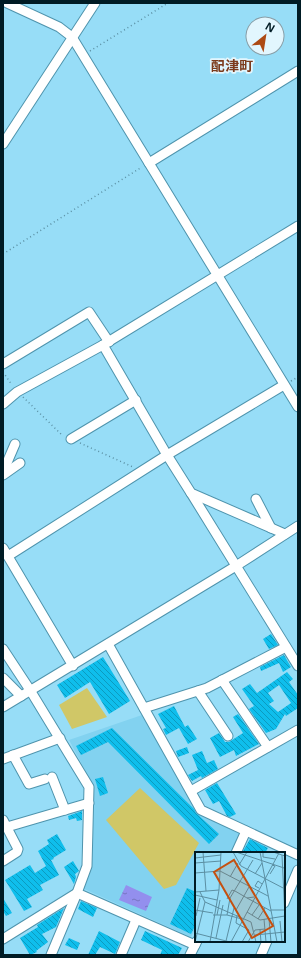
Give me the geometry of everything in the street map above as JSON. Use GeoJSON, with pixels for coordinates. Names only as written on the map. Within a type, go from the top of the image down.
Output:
{"type":"FeatureCollection","features":[{"type":"Feature","properties":{"kind":"street"},"geometry":{"type":"LineString","coordinates":[[7,3],[59,27],[72,38],[298,407]]}},
{"type":"Feature","properties":{"kind":"street"},"geometry":{"type":"LineString","coordinates":[[3,144],[95,3]]}},
{"type":"Feature","properties":{"kind":"street"},"geometry":{"type":"LineString","coordinates":[[149,163],[298,71]]}},
{"type":"Feature","properties":{"kind":"street"},"geometry":{"type":"LineString","coordinates":[[3,404],[17,392],[106,344],[298,226]]}},
{"type":"Feature","properties":{"kind":"street"},"geometry":{"type":"LineString","coordinates":[[3,364],[89,312],[167,455],[298,666]]}},
{"type":"Feature","properties":{"kind":"street"},"geometry":{"type":"LineString","coordinates":[[73,666],[6,552],[284,385]]}},
{"type":"Feature","properties":{"kind":"street"},"geometry":{"type":"LineString","coordinates":[[71,439],[136,400]]}},
{"type":"Feature","properties":{"kind":"street"},"geometry":{"type":"LineString","coordinates":[[3,474],[15,444]]}},
{"type":"Feature","properties":{"kind":"street"},"geometry":{"type":"LineString","coordinates":[[3,474],[20,463]]}},
{"type":"Feature","properties":{"kind":"street"},"geometry":{"type":"LineString","coordinates":[[191,494],[285,534]]}},
{"type":"Feature","properties":{"kind":"street"},"geometry":{"type":"LineString","coordinates":[[256,499],[271,528]]}},
{"type":"Feature","properties":{"kind":"street"},"geometry":{"type":"LineString","coordinates":[[3,707],[236,566],[298,526]]}},
{"type":"Feature","properties":{"kind":"street"},"geometry":{"type":"LineString","coordinates":[[108,644],[201,810],[298,855]]}},
{"type":"Feature","properties":{"kind":"street"},"geometry":{"type":"LineString","coordinates":[[144,708],[198,691],[286,647]]}},
{"type":"Feature","properties":{"kind":"street"},"geometry":{"type":"LineString","coordinates":[[3,648],[89,787],[87,866],[54,954]]}},
{"type":"Feature","properties":{"kind":"street"},"geometry":{"type":"LineString","coordinates":[[3,678],[21,696]]}},
{"type":"Feature","properties":{"kind":"street"},"geometry":{"type":"LineString","coordinates":[[222,680],[268,747]]}},
{"type":"Feature","properties":{"kind":"street"},"geometry":{"type":"LineString","coordinates":[[198,691],[228,736]]}},
{"type":"Feature","properties":{"kind":"street"},"geometry":{"type":"LineString","coordinates":[[191,791],[298,730]]}},
{"type":"Feature","properties":{"kind":"street"},"geometry":{"type":"LineString","coordinates":[[3,759],[60,738]]}},
{"type":"Feature","properties":{"kind":"street"},"geometry":{"type":"LineString","coordinates":[[13,755],[29,784],[48,778],[65,810]]}},
{"type":"Feature","properties":{"kind":"street"},"geometry":{"type":"LineString","coordinates":[[3,861],[17,852],[18,848],[5,824],[89,803]]}},
{"type":"Feature","properties":{"kind":"street"},"geometry":{"type":"LineString","coordinates":[[236,852],[246,831]]}},
{"type":"Feature","properties":{"kind":"street"},"geometry":{"type":"LineString","coordinates":[[285,900],[298,870]]}},
{"type":"Feature","properties":{"kind":"street"},"geometry":{"type":"LineString","coordinates":[[77,893],[136,920],[196,943],[190,955]]}},
{"type":"Feature","properties":{"kind":"street"},"geometry":{"type":"LineString","coordinates":[[3,939],[77,893]]}},
{"type":"Feature","properties":{"kind":"street"},"geometry":{"type":"LineString","coordinates":[[121,955],[136,920]]}},
{"type":"Feature","properties":{"kind":"street"},"geometry":{"type":"LineString","coordinates":[[261,955],[267,942]]}},
{"type":"Feature","properties":{"kind":"path"},"geometry":{"type":"LineString","coordinates":[[83,56],[168,3]]}},
{"type":"Feature","properties":{"kind":"path"},"geometry":{"type":"LineString","coordinates":[[3,254],[149,163]]}},
{"type":"Feature","properties":{"kind":"path"},"geometry":{"type":"LineString","coordinates":[[3,372],[17,392]]}},
{"type":"Feature","properties":{"kind":"shaded area"},"geometry":{"type":"Polygon","coordinates":[[[87,688],[107,717],[72,729],[59,705],[87,688]]]}},
{"type":"Feature","properties":{"kind":"shaded area"},"geometry":{"type":"Polygon","coordinates":[[[142,715],[199,813],[240,834],[231,852],[195,852],[195,929],[191,937],[82,888],[92,865],[94,787],[69,740],[142,715]]]}},
{"type":"Feature","properties":{"kind":"shaded area"},"geometry":{"type":"Polygon","coordinates":[[[140,788],[199,843],[176,885],[164,889],[106,820],[140,788]]]}},
{"type":"Feature","properties":{"kind":"water"},"geometry":{"type":"Polygon","coordinates":[[[126,885],[152,897],[146,911],[119,900],[126,885]]]}},
{"type":"Feature","properties":{"kind":"building"},"geometry":{"type":"Polygon","coordinates":[[[271,634],[278,645],[269,649],[263,639],[271,634]]]}},
{"type":"Feature","properties":{"kind":"building"},"geometry":{"type":"Polygon","coordinates":[[[284,655],[291,667],[283,672],[279,663],[261,671],[260,667],[284,655]]]}},
{"type":"Feature","properties":{"kind":"building"},"geometry":{"type":"Polygon","coordinates":[[[103,657],[130,701],[109,714],[90,682],[65,698],[57,685],[103,657]]]}},
{"type":"Feature","properties":{"kind":"building"},"geometry":{"type":"Polygon","coordinates":[[[287,672],[293,679],[289,682],[298,695],[298,708],[286,716],[285,714],[276,729],[266,733],[249,709],[254,706],[242,689],[250,684],[257,693],[287,672]],[[279,685],[268,693],[274,701],[269,704],[278,712],[291,703],[279,685]]]}},
{"type":"Feature","properties":{"kind":"building"},"geometry":{"type":"Polygon","coordinates":[[[174,706],[185,727],[188,725],[197,739],[188,744],[179,728],[166,735],[163,729],[166,728],[158,714],[174,706]]]}},
{"type":"Feature","properties":{"kind":"building"},"geometry":{"type":"Polygon","coordinates":[[[238,714],[259,744],[236,756],[234,750],[220,757],[210,738],[219,733],[225,742],[229,742],[243,733],[233,717],[238,714]]]}},
{"type":"Feature","properties":{"kind":"building"},"geometry":{"type":"Polygon","coordinates":[[[112,728],[194,809],[196,813],[219,834],[209,844],[108,742],[81,755],[76,746],[112,728]]]}},
{"type":"Feature","properties":{"kind":"building"},"geometry":{"type":"Polygon","coordinates":[[[187,747],[189,753],[178,757],[176,751],[187,747]]]}},
{"type":"Feature","properties":{"kind":"building"},"geometry":{"type":"Polygon","coordinates":[[[202,751],[207,763],[214,760],[218,769],[202,778],[201,776],[192,781],[188,775],[198,770],[192,755],[202,751]]]}},
{"type":"Feature","properties":{"kind":"building"},"geometry":{"type":"Polygon","coordinates":[[[103,777],[108,793],[100,796],[95,779],[103,777]]]}},
{"type":"Feature","properties":{"kind":"building"},"geometry":{"type":"Polygon","coordinates":[[[217,783],[236,814],[230,817],[227,816],[219,801],[213,804],[205,790],[217,783]]]}},
{"type":"Feature","properties":{"kind":"building"},"geometry":{"type":"Polygon","coordinates":[[[82,811],[82,820],[77,821],[76,818],[69,820],[68,816],[82,811]]]}},
{"type":"Feature","properties":{"kind":"building"},"geometry":{"type":"Polygon","coordinates":[[[57,834],[66,850],[51,860],[59,875],[40,885],[43,890],[27,899],[32,907],[24,911],[5,880],[30,865],[35,873],[46,866],[38,851],[49,844],[47,840],[57,834]]]}},
{"type":"Feature","properties":{"kind":"building"},"geometry":{"type":"Polygon","coordinates":[[[250,839],[268,848],[266,852],[243,851],[250,839]]]}},
{"type":"Feature","properties":{"kind":"building"},"geometry":{"type":"Polygon","coordinates":[[[73,861],[79,871],[75,874],[76,877],[74,884],[64,867],[73,861]]]}},
{"type":"Feature","properties":{"kind":"building"},"geometry":{"type":"Polygon","coordinates":[[[187,888],[195,892],[195,926],[191,934],[170,924],[187,888]]]}},
{"type":"Feature","properties":{"kind":"building"},"geometry":{"type":"Polygon","coordinates":[[[3,898],[12,913],[6,916],[3,911],[3,898]]]}},
{"type":"Feature","properties":{"kind":"building"},"geometry":{"type":"Polygon","coordinates":[[[81,901],[97,908],[93,917],[78,909],[81,901]]]}},
{"type":"Feature","properties":{"kind":"building"},"geometry":{"type":"Polygon","coordinates":[[[64,908],[56,927],[42,934],[48,942],[36,951],[37,952],[30,955],[20,938],[64,908]]]}},
{"type":"Feature","properties":{"kind":"building"},"geometry":{"type":"Polygon","coordinates":[[[99,931],[120,942],[115,954],[100,947],[95,955],[88,955],[99,931]]]}},
{"type":"Feature","properties":{"kind":"building"},"geometry":{"type":"Polygon","coordinates":[[[145,931],[182,948],[178,955],[160,955],[162,950],[141,940],[145,931]]]}},
{"type":"Feature","properties":{"kind":"building"},"geometry":{"type":"Polygon","coordinates":[[[69,938],[80,943],[77,950],[65,945],[69,938]]]}},
{"type":"Feature","properties":{"kind":"district","name":"配津町"},"geometry":{"type":"Point","coordinates":[232,66]}}]}
